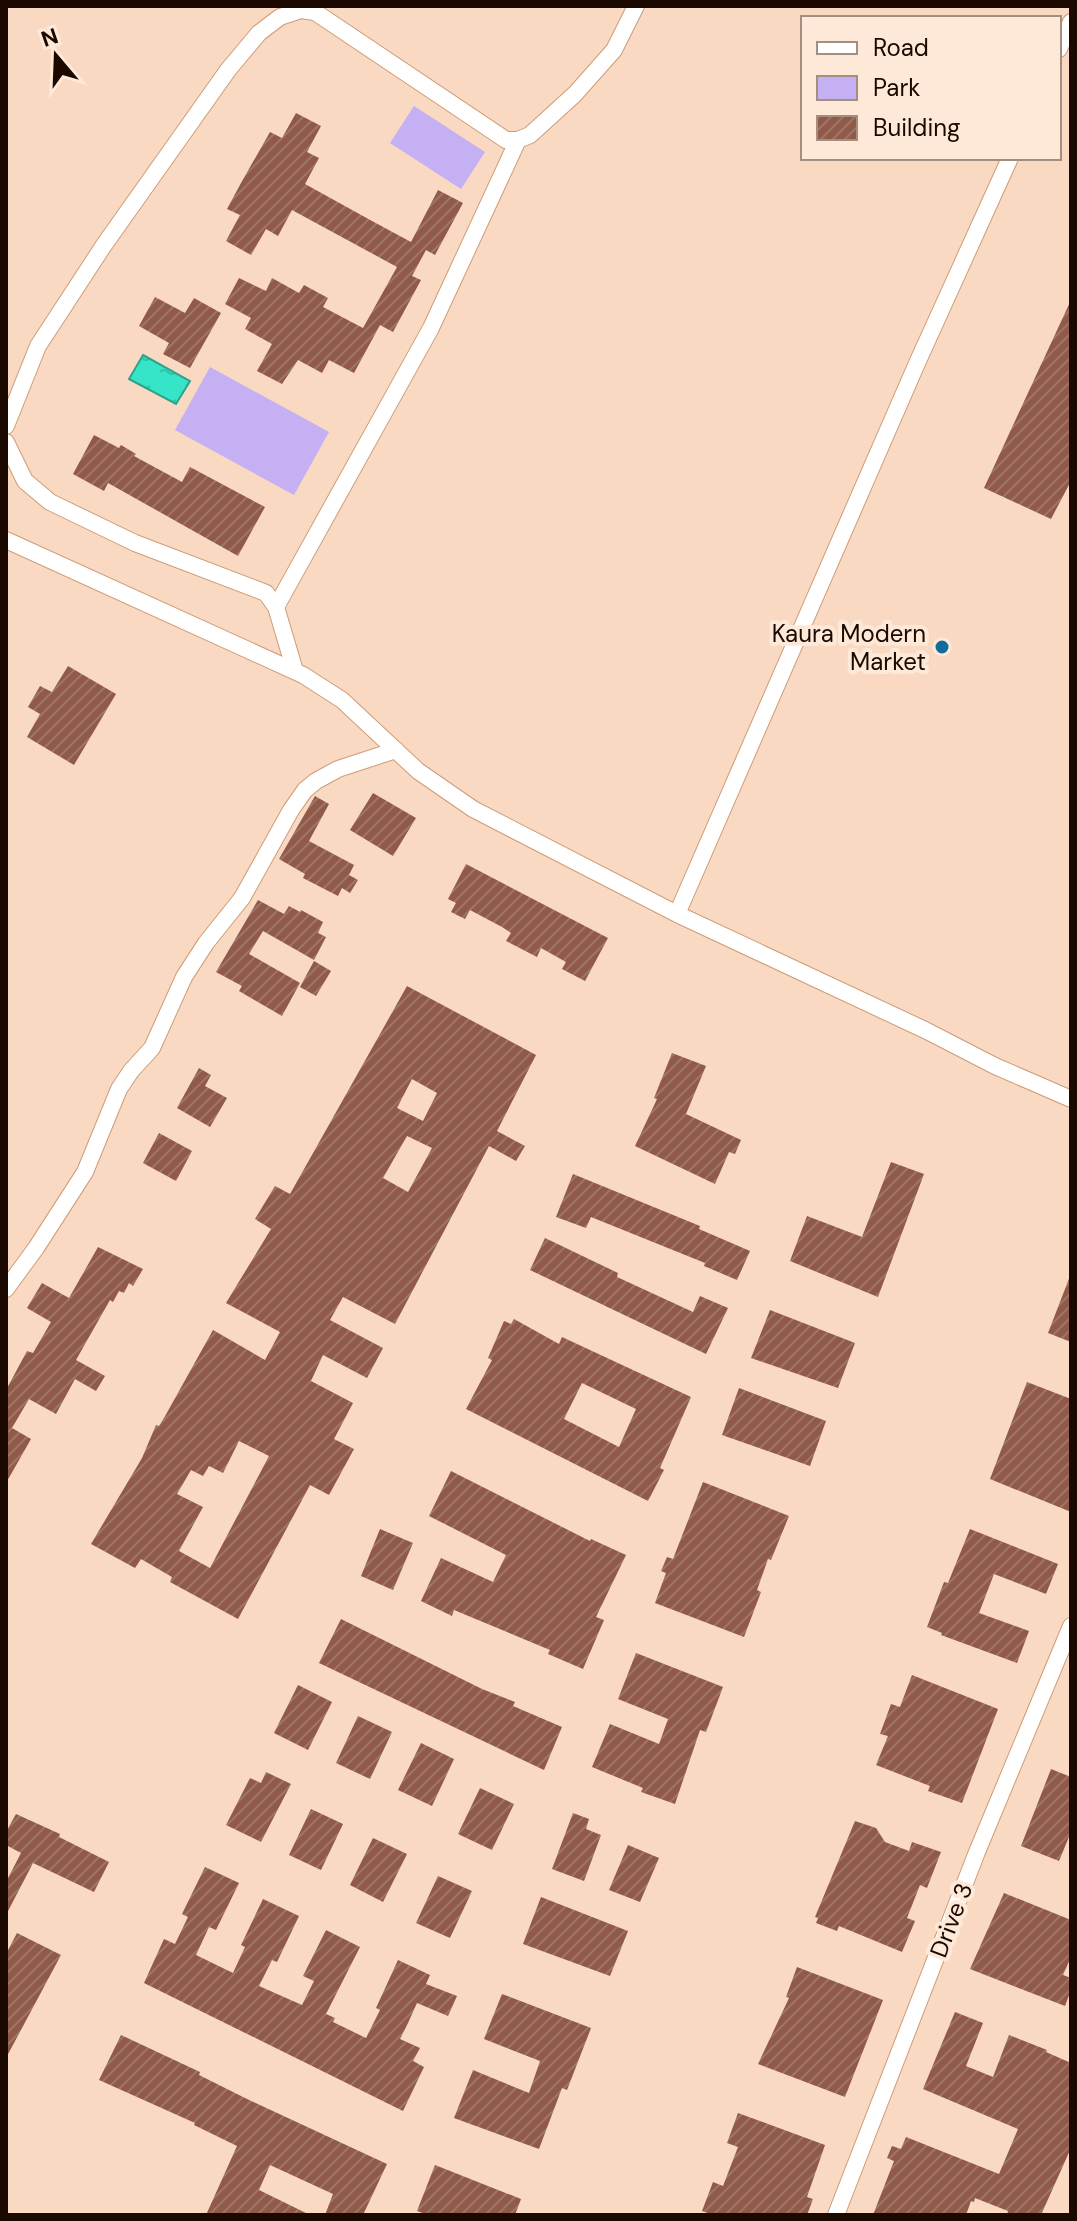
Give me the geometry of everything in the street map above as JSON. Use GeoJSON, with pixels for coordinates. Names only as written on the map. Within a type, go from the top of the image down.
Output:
{"type":"FeatureCollection","features":[{"type":"Feature","properties":{"kind":"street"},"geometry":{"type":"LineString","coordinates":[[6,426],[38,346],[104,245],[228,70],[259,33],[280,17],[301,10],[315,12],[506,140],[518,140],[530,135],[575,94],[614,50],[636,6]]}},
{"type":"Feature","properties":{"kind":"street"},"geometry":{"type":"LineString","coordinates":[[1061,44],[1071,22]]}},
{"type":"Feature","properties":{"kind":"street"},"geometry":{"type":"LineString","coordinates":[[276,607],[431,328],[518,140]]}},
{"type":"Feature","properties":{"kind":"street"},"geometry":{"type":"LineString","coordinates":[[677,914],[1009,160]]}},
{"type":"Feature","properties":{"kind":"street"},"geometry":{"type":"LineString","coordinates":[[6,442],[25,481],[50,502],[135,543],[266,593],[276,607],[295,671]]}},
{"type":"Feature","properties":{"kind":"street"},"geometry":{"type":"LineString","coordinates":[[6,540],[295,671],[342,700],[418,771],[473,809],[677,914],[995,1066],[1071,1099]]}},
{"type":"Feature","properties":{"kind":"street"},"geometry":{"type":"LineString","coordinates":[[6,1289],[85,1172],[119,1089],[152,1048],[184,977],[242,898],[305,790],[338,769],[396,750]]}},
{"type":"Feature","properties":{"kind":"street","name":"Drive 3"},"geometry":{"type":"LineString","coordinates":[[836,2215],[977,1852],[1071,1626]]}},
{"type":"Feature","properties":{"kind":"green space"},"geometry":{"type":"Polygon","coordinates":[[[414,106],[485,152],[461,189],[390,143],[414,106]]]}},
{"type":"Feature","properties":{"kind":"green space"},"geometry":{"type":"Polygon","coordinates":[[[210,367],[329,432],[294,495],[175,430],[210,367]]]}},
{"type":"Feature","properties":{"kind":"water"},"geometry":{"type":"Polygon","coordinates":[[[143,355],[190,381],[176,404],[129,379],[143,355]]]}},
{"type":"Feature","properties":{"kind":"building"},"geometry":{"type":"Polygon","coordinates":[[[296,113],[321,126],[307,152],[319,158],[305,184],[372,221],[411,242],[438,190],[463,203],[435,255],[426,250],[412,276],[421,280],[393,332],[380,325],[354,373],[329,360],[322,373],[298,360],[282,384],[257,371],[272,344],[245,329],[251,318],[225,304],[239,278],[266,291],[272,278],[299,293],[304,285],[328,298],[323,307],[363,328],[397,267],[292,210],[278,236],[266,229],[251,255],[226,241],[240,215],[227,209],[241,183],[270,132],[282,138],[296,113]]]}},
{"type":"Feature","properties":{"kind":"building"},"geometry":{"type":"Polygon","coordinates":[[[155,297],[185,313],[194,298],[221,313],[190,368],[163,354],[169,343],[139,326],[155,297]]]}},
{"type":"Feature","properties":{"kind":"building"},"geometry":{"type":"Polygon","coordinates":[[[1071,300],[1071,481],[1051,519],[984,488],[1071,300]]]}},
{"type":"Feature","properties":{"kind":"building"},"geometry":{"type":"Polygon","coordinates":[[[94,435],[119,448],[121,445],[136,454],[134,456],[182,482],[190,467],[265,507],[238,556],[108,483],[104,491],[73,474],[94,435]]]}},
{"type":"Feature","properties":{"kind":"building"},"geometry":{"type":"Polygon","coordinates":[[[68,666],[116,694],[74,765],[27,737],[40,714],[28,707],[40,686],[52,692],[68,666]]]}},
{"type":"Feature","properties":{"kind":"building"},"geometry":{"type":"Polygon","coordinates":[[[373,793],[416,818],[393,856],[350,830],[373,793]]]}},
{"type":"Feature","properties":{"kind":"building"},"geometry":{"type":"Polygon","coordinates":[[[315,796],[329,804],[309,841],[354,865],[349,875],[358,880],[350,893],[342,888],[338,896],[303,878],[305,874],[279,859],[315,796]]]}},
{"type":"Feature","properties":{"kind":"building"},"geometry":{"type":"Polygon","coordinates":[[[466,864],[608,938],[585,981],[562,969],[566,962],[541,948],[537,957],[506,941],[511,933],[470,910],[465,919],[451,912],[456,903],[448,899],[466,864]]]}},
{"type":"Feature","properties":{"kind":"building"},"geometry":{"type":"Polygon","coordinates":[[[258,900],[284,914],[289,906],[323,922],[318,933],[326,937],[314,960],[263,931],[249,954],[300,983],[282,1016],[239,991],[242,986],[216,972],[258,900]]]}},
{"type":"Feature","properties":{"kind":"building"},"geometry":{"type":"Polygon","coordinates":[[[314,961],[331,971],[316,996],[300,987],[314,961]]]}},
{"type":"Feature","properties":{"kind":"building"},"geometry":{"type":"Polygon","coordinates":[[[407,986],[536,1055],[497,1131],[525,1146],[516,1161],[489,1146],[395,1324],[343,1297],[330,1320],[383,1348],[367,1378],[323,1355],[311,1381],[353,1403],[334,1439],[354,1449],[329,1495],[310,1485],[238,1619],[170,1582],[172,1577],[141,1559],[135,1568],[91,1544],[142,1458],[156,1425],[159,1426],[164,1418],[213,1330],[265,1360],[280,1332],[226,1303],[271,1229],[255,1219],[275,1186],[290,1194],[407,986]],[[412,1079],[397,1108],[423,1121],[437,1093],[412,1079]],[[407,1136],[383,1178],[408,1192],[432,1148],[407,1136]],[[239,1441],[223,1473],[209,1466],[203,1476],[191,1470],[177,1494],[203,1507],[179,1551],[210,1568],[269,1456],[239,1441]]]}},
{"type":"Feature","properties":{"kind":"building"},"geometry":{"type":"Polygon","coordinates":[[[672,1053],[706,1066],[686,1114],[741,1140],[735,1154],[729,1152],[715,1184],[635,1146],[657,1099],[654,1098],[672,1053]]]}},
{"type":"Feature","properties":{"kind":"building"},"geometry":{"type":"Polygon","coordinates":[[[199,1068],[211,1075],[205,1086],[227,1098],[210,1127],[177,1108],[199,1068]]]}},
{"type":"Feature","properties":{"kind":"building"},"geometry":{"type":"Polygon","coordinates":[[[159,1133],[192,1151],[176,1181],[143,1163],[159,1133]]]}},
{"type":"Feature","properties":{"kind":"building"},"geometry":{"type":"Polygon","coordinates":[[[891,1162],[924,1174],[878,1297],[790,1261],[807,1216],[862,1237],[891,1162]]]}},
{"type":"Feature","properties":{"kind":"building"},"geometry":{"type":"Polygon","coordinates":[[[573,1174],[700,1226],[699,1229],[750,1251],[737,1280],[704,1266],[705,1263],[591,1217],[586,1228],[556,1217],[573,1174]]]}},
{"type":"Feature","properties":{"kind":"building"},"geometry":{"type":"Polygon","coordinates":[[[545,1238],[618,1273],[617,1277],[693,1312],[700,1296],[728,1308],[706,1354],[530,1270],[545,1238]]]}},
{"type":"Feature","properties":{"kind":"building"},"geometry":{"type":"Polygon","coordinates":[[[98,1247],[143,1269],[133,1286],[129,1283],[124,1293],[119,1291],[113,1302],[110,1300],[76,1360],[105,1376],[96,1391],[75,1379],[56,1414],[29,1399],[12,1428],[31,1439],[6,1483],[6,1390],[27,1351],[33,1353],[51,1322],[27,1308],[42,1283],[69,1298],[98,1247]]]}},
{"type":"Feature","properties":{"kind":"building"},"geometry":{"type":"Polygon","coordinates":[[[1071,1276],[1071,1342],[1048,1333],[1071,1276]]]}},
{"type":"Feature","properties":{"kind":"building"},"geometry":{"type":"Polygon","coordinates":[[[770,1310],[855,1343],[838,1388],[751,1358],[770,1310]]]}},
{"type":"Feature","properties":{"kind":"building"},"geometry":{"type":"Polygon","coordinates":[[[514,1319],[559,1344],[562,1337],[691,1397],[660,1468],[664,1470],[648,1501],[466,1409],[492,1360],[488,1358],[504,1321],[511,1324],[514,1319]],[[582,1383],[564,1419],[619,1447],[636,1409],[582,1383]]]}},
{"type":"Feature","properties":{"kind":"building"},"geometry":{"type":"Polygon","coordinates":[[[1027,1382],[1071,1399],[1071,1512],[990,1479],[1027,1382]]]}},
{"type":"Feature","properties":{"kind":"building"},"geometry":{"type":"Polygon","coordinates":[[[739,1388],[826,1421],[810,1466],[722,1435],[739,1388]]]}},
{"type":"Feature","properties":{"kind":"building"},"geometry":{"type":"Polygon","coordinates":[[[451,1471],[590,1541],[626,1555],[596,1617],[604,1620],[583,1669],[548,1654],[550,1650],[454,1610],[452,1616],[421,1601],[441,1558],[493,1582],[506,1555],[429,1516],[451,1471]]]}},
{"type":"Feature","properties":{"kind":"building"},"geometry":{"type":"Polygon","coordinates":[[[703,1482],[789,1516],[771,1560],[768,1559],[757,1590],[761,1592],[744,1637],[655,1603],[666,1573],[661,1571],[667,1557],[673,1559],[703,1482]]]}},
{"type":"Feature","properties":{"kind":"building"},"geometry":{"type":"Polygon","coordinates":[[[380,1529],[413,1543],[393,1590],[361,1576],[380,1529]]]}},
{"type":"Feature","properties":{"kind":"building"},"geometry":{"type":"Polygon","coordinates":[[[970,1529],[1058,1564],[1046,1594],[994,1574],[979,1613],[1029,1631],[1017,1663],[927,1627],[944,1582],[948,1583],[970,1529]]]}},
{"type":"Feature","properties":{"kind":"building"},"geometry":{"type":"Polygon","coordinates":[[[341,1619],[482,1689],[515,1702],[513,1706],[562,1727],[544,1770],[319,1663],[341,1619]]]}},
{"type":"Feature","properties":{"kind":"building"},"geometry":{"type":"Polygon","coordinates":[[[636,1653],[723,1687],[706,1732],[700,1730],[675,1804],[641,1792],[643,1788],[592,1767],[610,1724],[659,1744],[668,1719],[618,1699],[636,1653]]]}},
{"type":"Feature","properties":{"kind":"building"},"geometry":{"type":"Polygon","coordinates":[[[912,1675],[998,1709],[962,1803],[928,1791],[930,1786],[876,1765],[888,1736],[880,1734],[891,1704],[900,1707],[912,1675]]]}},
{"type":"Feature","properties":{"kind":"building"},"geometry":{"type":"Polygon","coordinates":[[[298,1685],[332,1702],[308,1750],[274,1733],[298,1685]]]}},
{"type":"Feature","properties":{"kind":"building"},"geometry":{"type":"Polygon","coordinates":[[[358,1716],[392,1732],[370,1779],[336,1763],[358,1716]]]}},
{"type":"Feature","properties":{"kind":"building"},"geometry":{"type":"Polygon","coordinates":[[[421,1743],[454,1759],[432,1806],[398,1790],[421,1743]]]}},
{"type":"Feature","properties":{"kind":"building"},"geometry":{"type":"Polygon","coordinates":[[[1051,1769],[1071,1777],[1071,1832],[1059,1861],[1021,1846],[1051,1769]]]}},
{"type":"Feature","properties":{"kind":"building"},"geometry":{"type":"Polygon","coordinates":[[[266,1772],[291,1784],[261,1842],[226,1825],[250,1778],[261,1783],[266,1772]]]}},
{"type":"Feature","properties":{"kind":"building"},"geometry":{"type":"Polygon","coordinates":[[[480,1788],[514,1804],[492,1850],[458,1834],[480,1788]]]}},
{"type":"Feature","properties":{"kind":"building"},"geometry":{"type":"Polygon","coordinates":[[[311,1809],[343,1824],[321,1870],[289,1855],[311,1809]]]}},
{"type":"Feature","properties":{"kind":"building"},"geometry":{"type":"Polygon","coordinates":[[[573,1813],[589,1819],[586,1829],[601,1835],[584,1881],[552,1869],[573,1813]]]}},
{"type":"Feature","properties":{"kind":"building"},"geometry":{"type":"Polygon","coordinates":[[[16,1814],[60,1834],[59,1837],[109,1862],[94,1892],[33,1863],[6,1915],[6,1882],[21,1853],[6,1845],[6,1832],[16,1814]]]}},
{"type":"Feature","properties":{"kind":"building"},"geometry":{"type":"Polygon","coordinates":[[[855,1821],[876,1828],[885,1842],[909,1851],[912,1842],[941,1852],[927,1888],[920,1885],[907,1918],[915,1921],[902,1952],[839,1926],[837,1931],[816,1923],[818,1918],[815,1917],[855,1821]]]}},
{"type":"Feature","properties":{"kind":"building"},"geometry":{"type":"Polygon","coordinates":[[[373,1838],[407,1854],[383,1902],[350,1885],[373,1838]]]}},
{"type":"Feature","properties":{"kind":"building"},"geometry":{"type":"Polygon","coordinates":[[[628,1845],[659,1858],[640,1902],[609,1890],[628,1845]]]}},
{"type":"Feature","properties":{"kind":"building"},"geometry":{"type":"Polygon","coordinates":[[[205,1867],[239,1883],[216,1930],[209,1927],[196,1955],[233,1973],[245,1947],[241,1945],[263,1899],[299,1916],[277,1962],[272,1960],[259,1986],[302,2005],[314,1981],[303,1976],[326,1930],[360,1947],[326,2014],[335,2018],[333,2022],[366,2038],[398,1960],[430,1975],[426,1984],[457,1996],[448,2016],[417,2003],[400,2039],[420,2048],[413,2061],[424,2067],[403,2111],[144,1983],[164,1939],[175,1944],[188,1917],[182,1914],[205,1867]]]}},
{"type":"Feature","properties":{"kind":"building"},"geometry":{"type":"Polygon","coordinates":[[[438,1876],[472,1891],[450,1938],[416,1923],[438,1876]]]}},
{"type":"Feature","properties":{"kind":"building"},"geometry":{"type":"Polygon","coordinates":[[[1004,1893],[1071,1920],[1071,1957],[1063,1975],[1071,1978],[1071,1990],[1065,2006],[970,1969],[1004,1893]]]}},
{"type":"Feature","properties":{"kind":"building"},"geometry":{"type":"Polygon","coordinates":[[[541,1897],[628,1931],[610,1976],[523,1944],[541,1897]]]}},
{"type":"Feature","properties":{"kind":"building"},"geometry":{"type":"Polygon","coordinates":[[[17,1933],[61,1955],[6,2058],[6,1954],[17,1933]]]}},
{"type":"Feature","properties":{"kind":"building"},"geometry":{"type":"Polygon","coordinates":[[[797,1967],[883,2000],[845,2097],[758,2064],[789,1998],[786,1997],[797,1967]]]}},
{"type":"Feature","properties":{"kind":"building"},"geometry":{"type":"Polygon","coordinates":[[[502,1994],[591,2028],[567,2090],[562,2088],[539,2149],[454,2118],[473,2070],[529,2093],[540,2061],[484,2039],[502,1994]]]}},
{"type":"Feature","properties":{"kind":"building"},"geometry":{"type":"Polygon","coordinates":[[[955,2012],[983,2023],[966,2066],[993,2077],[1009,2035],[1071,2063],[1071,2148],[1041,2215],[1007,2215],[1008,2211],[975,2198],[966,2215],[873,2215],[894,2161],[887,2158],[892,2146],[901,2149],[906,2137],[999,2174],[1018,2129],[923,2089],[955,2012]]]}},
{"type":"Feature","properties":{"kind":"building"},"geometry":{"type":"Polygon","coordinates":[[[121,2035],[200,2072],[199,2075],[247,2099],[387,2164],[363,2215],[325,2215],[333,2194],[270,2165],[259,2190],[310,2215],[206,2215],[237,2146],[195,2123],[99,2080],[121,2035]]]}},
{"type":"Feature","properties":{"kind":"building"},"geometry":{"type":"Polygon","coordinates":[[[738,2113],[825,2145],[807,2197],[813,2199],[807,2215],[713,2215],[702,2211],[713,2182],[723,2186],[738,2147],[727,2143],[738,2113]]]}},
{"type":"Feature","properties":{"kind":"building"},"geometry":{"type":"Polygon","coordinates":[[[435,2165],[521,2199],[515,2215],[428,2215],[417,2211],[435,2165]]]}},
{"type":"Feature","properties":{"kind":"place","name":"Kaura Modern Market"},"geometry":{"type":"Point","coordinates":[942,647]}}]}
